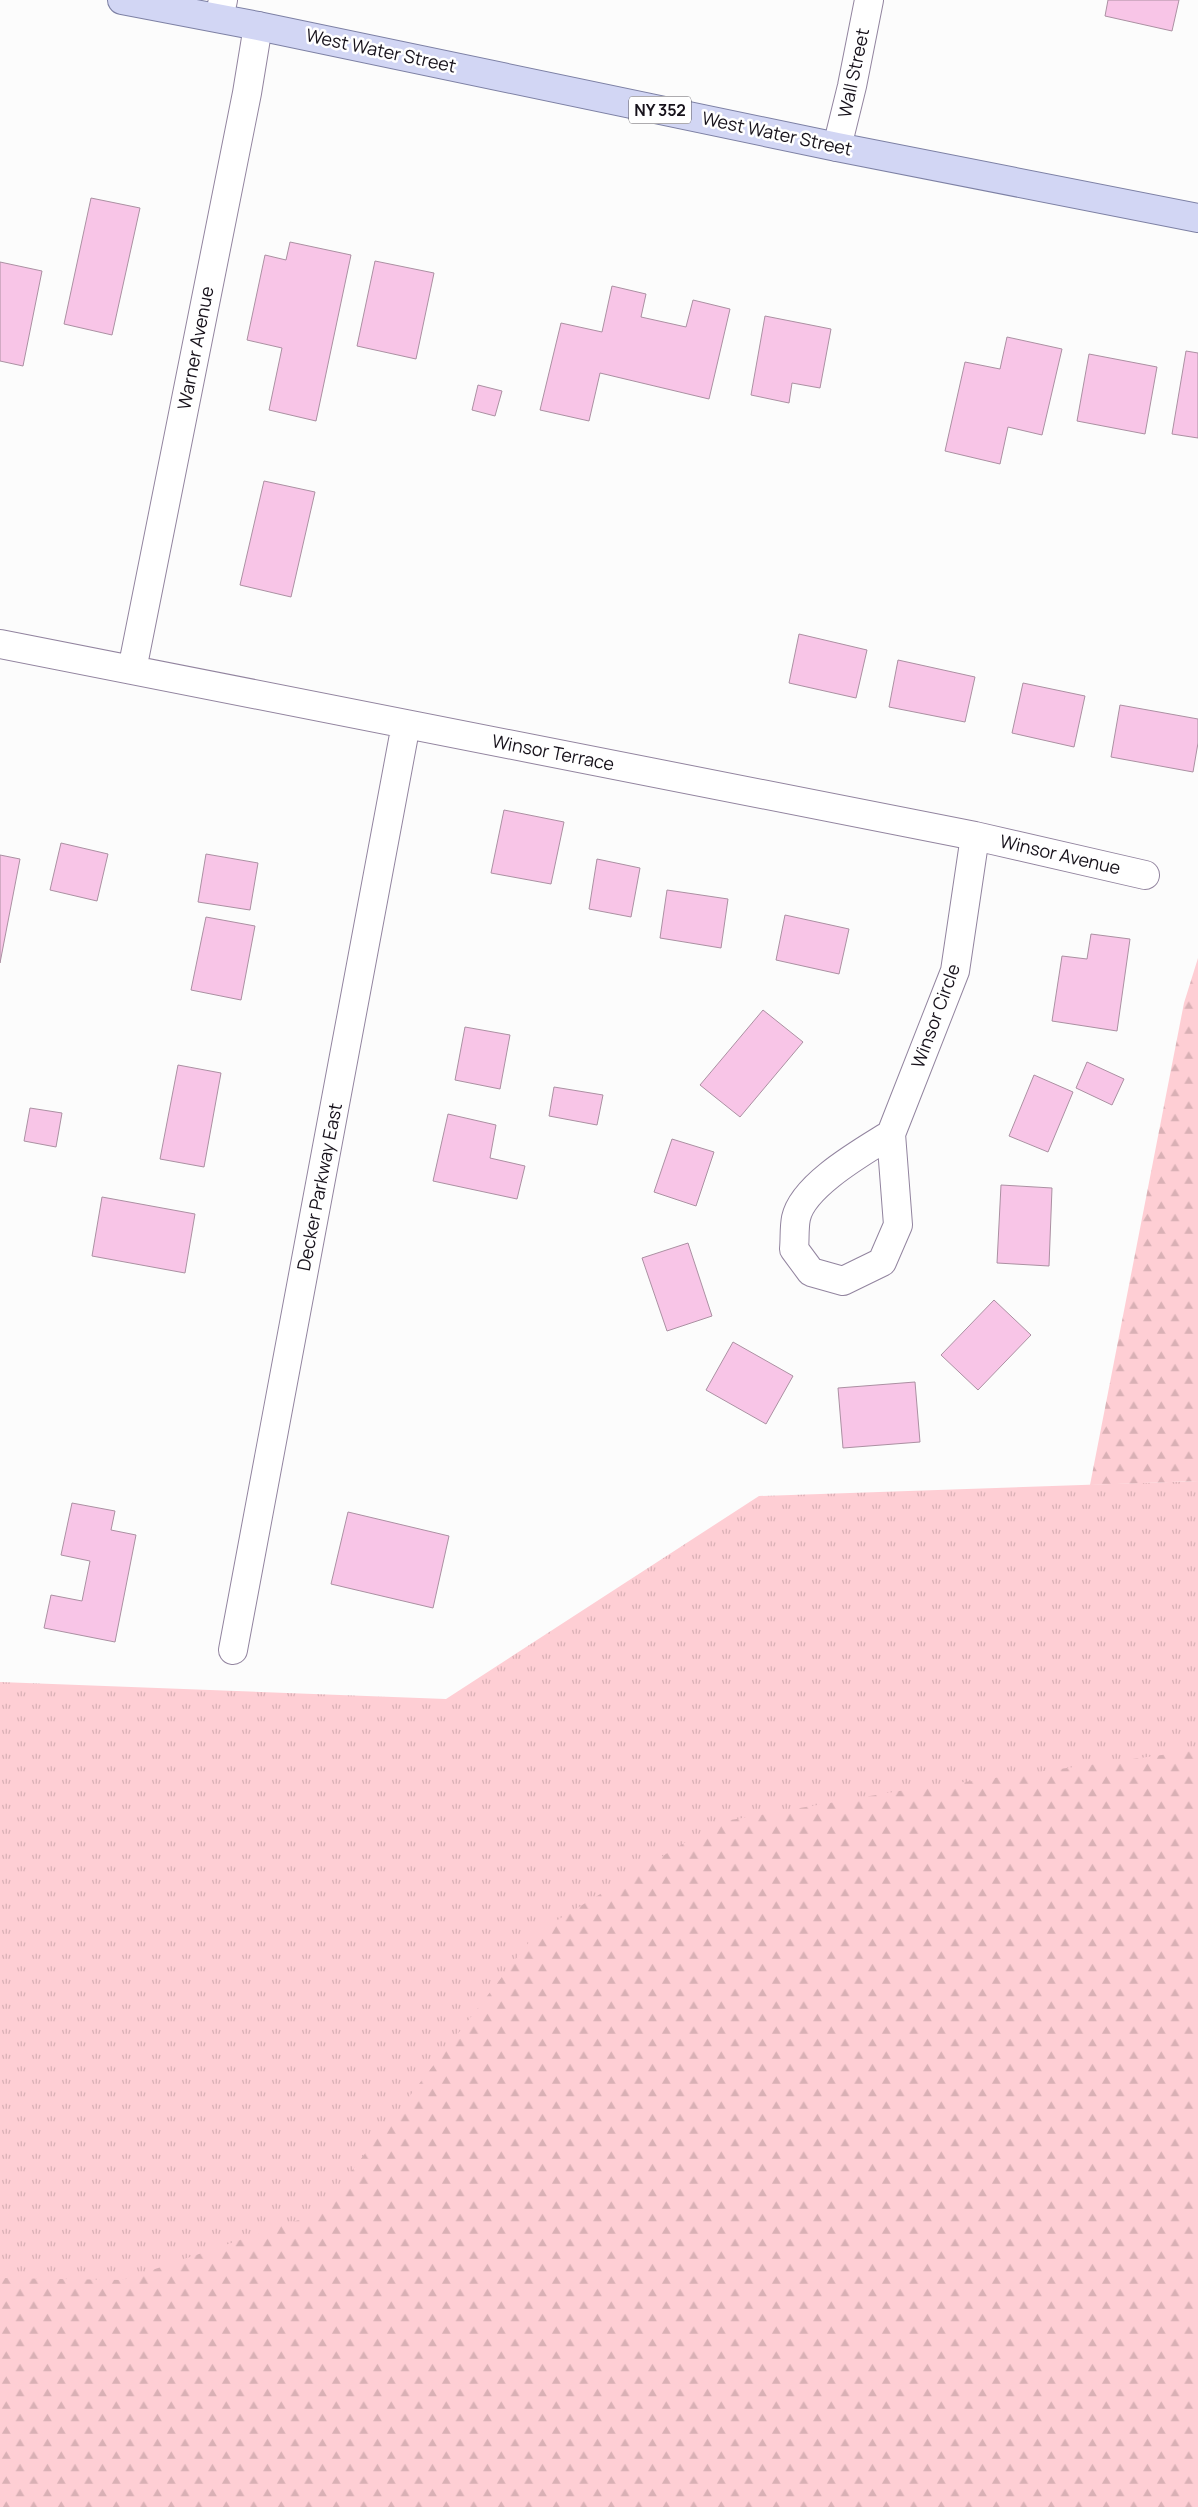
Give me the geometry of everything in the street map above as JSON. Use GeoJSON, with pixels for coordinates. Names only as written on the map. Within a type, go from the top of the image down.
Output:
{"type":"FeatureCollection","features":[{"type":"Feature","properties":{"kind":"main road","name":"West Water Street"},"geometry":{"type":"LineString","coordinates":[[122,0],[221,9],[258,26],[837,147],[1198,218]]}},
{"type":"Feature","properties":{"kind":"street","name":"Wall Street"},"geometry":{"type":"LineString","coordinates":[[837,147],[852,86],[869,0]]}},
{"type":"Feature","properties":{"kind":"street","name":"Warner Avenue"},"geometry":{"type":"LineString","coordinates":[[132,670],[245,103],[258,26]]}},
{"type":"Feature","properties":{"kind":"street","name":"Winsor Terrace"},"geometry":{"type":"LineString","coordinates":[[0,644],[974,836]]}},
{"type":"Feature","properties":{"kind":"street","name":"Decker Parkway East"},"geometry":{"type":"LineString","coordinates":[[233,1650],[406,724]]}},
{"type":"Feature","properties":{"kind":"street","name":"Winsor Avenue"},"geometry":{"type":"LineString","coordinates":[[974,836],[1145,875]]}},
{"type":"Feature","properties":{"kind":"street","name":"Winsor Circle"},"geometry":{"type":"LineString","coordinates":[[891,1134],[846,1163],[813,1188],[796,1216],[794,1249],[811,1272],[843,1280],[882,1262],[898,1226],[891,1134],[956,971],[974,836]]}},
{"type":"Feature","properties":{"kind":"green space"},"geometry":{"type":"Polygon","coordinates":[[[1198,958],[1198,1481],[1090,1485],[1184,1003],[1198,958]]]}},
{"type":"Feature","properties":{"kind":"green space"},"geometry":{"type":"Polygon","coordinates":[[[1198,1481],[1198,2507],[0,2507],[0,1682],[446,1699],[759,1496],[1198,1481]]]}},
{"type":"Feature","properties":{"kind":"green space"},"geometry":{"type":"Polygon","coordinates":[[[1198,1750],[1198,2507],[0,2507],[0,2278],[123,2280],[319,2213],[536,1933],[719,1822],[899,1791],[1198,1750]]]}},
{"type":"Feature","properties":{"kind":"building"},"geometry":{"type":"Polygon","coordinates":[[[1108,0],[1179,0],[1172,31],[1105,16],[1108,0]]]}},
{"type":"Feature","properties":{"kind":"building"},"geometry":{"type":"Polygon","coordinates":[[[91,198],[140,208],[112,335],[64,324],[91,198]]]}},
{"type":"Feature","properties":{"kind":"building"},"geometry":{"type":"Polygon","coordinates":[[[290,242],[351,255],[316,421],[269,410],[282,348],[247,340],[265,255],[286,260],[290,242]]]}},
{"type":"Feature","properties":{"kind":"building"},"geometry":{"type":"Polygon","coordinates":[[[375,261],[434,273],[416,359],[357,346],[375,261]]]}},
{"type":"Feature","properties":{"kind":"building"},"geometry":{"type":"Polygon","coordinates":[[[0,262],[42,271],[23,366],[0,361],[0,262]]]}},
{"type":"Feature","properties":{"kind":"building"},"geometry":{"type":"Polygon","coordinates":[[[612,286],[646,294],[641,317],[686,327],[693,300],[730,309],[709,399],[600,373],[589,421],[540,410],[561,323],[602,332],[612,286]]]}},
{"type":"Feature","properties":{"kind":"building"},"geometry":{"type":"Polygon","coordinates":[[[765,316],[831,329],[820,388],[792,383],[789,403],[751,395],[765,316]]]}},
{"type":"Feature","properties":{"kind":"building"},"geometry":{"type":"Polygon","coordinates":[[[1007,337],[1062,349],[1042,435],[1008,427],[1000,464],[945,451],[965,362],[1000,369],[1007,337]]]}},
{"type":"Feature","properties":{"kind":"building"},"geometry":{"type":"Polygon","coordinates":[[[1186,351],[1198,353],[1198,438],[1172,434],[1186,351]]]}},
{"type":"Feature","properties":{"kind":"building"},"geometry":{"type":"Polygon","coordinates":[[[1089,354],[1157,367],[1145,434],[1077,421],[1089,354]]]}},
{"type":"Feature","properties":{"kind":"building"},"geometry":{"type":"Polygon","coordinates":[[[478,385],[502,391],[495,416],[472,410],[478,385]]]}},
{"type":"Feature","properties":{"kind":"building"},"geometry":{"type":"Polygon","coordinates":[[[264,481],[315,492],[291,597],[240,585],[264,481]]]}},
{"type":"Feature","properties":{"kind":"building"},"geometry":{"type":"Polygon","coordinates":[[[799,634],[867,650],[856,698],[789,683],[799,634]]]}},
{"type":"Feature","properties":{"kind":"building"},"geometry":{"type":"Polygon","coordinates":[[[898,660],[975,677],[965,722],[889,707],[898,660]]]}},
{"type":"Feature","properties":{"kind":"building"},"geometry":{"type":"Polygon","coordinates":[[[1023,683],[1085,696],[1074,747],[1012,733],[1023,683]]]}},
{"type":"Feature","properties":{"kind":"building"},"geometry":{"type":"Polygon","coordinates":[[[1120,705],[1198,719],[1198,743],[1193,772],[1111,757],[1120,705]]]}},
{"type":"Feature","properties":{"kind":"building"},"geometry":{"type":"Polygon","coordinates":[[[504,810],[564,822],[551,884],[491,873],[504,810]]]}},
{"type":"Feature","properties":{"kind":"building"},"geometry":{"type":"Polygon","coordinates":[[[61,843],[108,854],[97,901],[50,890],[61,843]]]}},
{"type":"Feature","properties":{"kind":"building"},"geometry":{"type":"Polygon","coordinates":[[[206,854],[258,863],[250,910],[198,902],[206,854]]]}},
{"type":"Feature","properties":{"kind":"building"},"geometry":{"type":"Polygon","coordinates":[[[0,855],[20,859],[0,963],[0,855]]]}},
{"type":"Feature","properties":{"kind":"building"},"geometry":{"type":"Polygon","coordinates":[[[597,859],[640,868],[631,917],[589,909],[597,859]]]}},
{"type":"Feature","properties":{"kind":"building"},"geometry":{"type":"Polygon","coordinates":[[[667,890],[728,899],[721,948],[660,938],[667,890]]]}},
{"type":"Feature","properties":{"kind":"building"},"geometry":{"type":"Polygon","coordinates":[[[785,915],[849,929],[839,974],[776,960],[785,915]]]}},
{"type":"Feature","properties":{"kind":"building"},"geometry":{"type":"Polygon","coordinates":[[[206,917],[255,926],[241,1000],[191,990],[206,917]]]}},
{"type":"Feature","properties":{"kind":"building"},"geometry":{"type":"Polygon","coordinates":[[[1091,934],[1130,939],[1117,1031],[1052,1021],[1062,956],[1087,959],[1091,934]]]}},
{"type":"Feature","properties":{"kind":"building"},"geometry":{"type":"Polygon","coordinates":[[[763,1010],[803,1042],[740,1117],[700,1085],[763,1010]]]}},
{"type":"Feature","properties":{"kind":"building"},"geometry":{"type":"Polygon","coordinates":[[[465,1027],[510,1035],[500,1089],[455,1080],[465,1027]]]}},
{"type":"Feature","properties":{"kind":"building"},"geometry":{"type":"Polygon","coordinates":[[[1087,1062],[1124,1079],[1112,1105],[1076,1088],[1087,1062]]]}},
{"type":"Feature","properties":{"kind":"building"},"geometry":{"type":"Polygon","coordinates":[[[178,1065],[221,1073],[204,1167],[160,1159],[178,1065]]]}},
{"type":"Feature","properties":{"kind":"building"},"geometry":{"type":"Polygon","coordinates":[[[1034,1075],[1073,1092],[1048,1152],[1009,1136],[1034,1075]]]}},
{"type":"Feature","properties":{"kind":"building"},"geometry":{"type":"Polygon","coordinates":[[[554,1087],[603,1095],[597,1125],[549,1116],[554,1087]]]}},
{"type":"Feature","properties":{"kind":"building"},"geometry":{"type":"Polygon","coordinates":[[[30,1108],[62,1113],[56,1147],[24,1141],[30,1108]]]}},
{"type":"Feature","properties":{"kind":"building"},"geometry":{"type":"Polygon","coordinates":[[[448,1114],[496,1125],[490,1158],[525,1166],[517,1199],[433,1181],[448,1114]]]}},
{"type":"Feature","properties":{"kind":"building"},"geometry":{"type":"Polygon","coordinates":[[[672,1139],[714,1152],[696,1206],[654,1192],[672,1139]]]}},
{"type":"Feature","properties":{"kind":"building"},"geometry":{"type":"Polygon","coordinates":[[[1001,1185],[1052,1188],[1049,1266],[997,1263],[1001,1185]]]}},
{"type":"Feature","properties":{"kind":"building"},"geometry":{"type":"Polygon","coordinates":[[[102,1197],[195,1214],[185,1273],[92,1256],[102,1197]]]}},
{"type":"Feature","properties":{"kind":"building"},"geometry":{"type":"Polygon","coordinates":[[[688,1243],[712,1316],[667,1331],[642,1258],[688,1243]]]}},
{"type":"Feature","properties":{"kind":"building"},"geometry":{"type":"Polygon","coordinates":[[[994,1300],[1031,1335],[978,1390],[941,1355],[994,1300]]]}},
{"type":"Feature","properties":{"kind":"building"},"geometry":{"type":"Polygon","coordinates":[[[733,1342],[793,1376],[766,1424],[706,1390],[733,1342]]]}},
{"type":"Feature","properties":{"kind":"building"},"geometry":{"type":"Polygon","coordinates":[[[915,1382],[920,1442],[843,1448],[838,1388],[915,1382]]]}},
{"type":"Feature","properties":{"kind":"building"},"geometry":{"type":"Polygon","coordinates":[[[72,1503],[115,1511],[111,1530],[136,1535],[115,1642],[44,1628],[51,1595],[82,1601],[90,1561],[61,1555],[72,1503]]]}},
{"type":"Feature","properties":{"kind":"building"},"geometry":{"type":"Polygon","coordinates":[[[348,1512],[449,1536],[433,1608],[331,1584],[348,1512]]]}}]}
